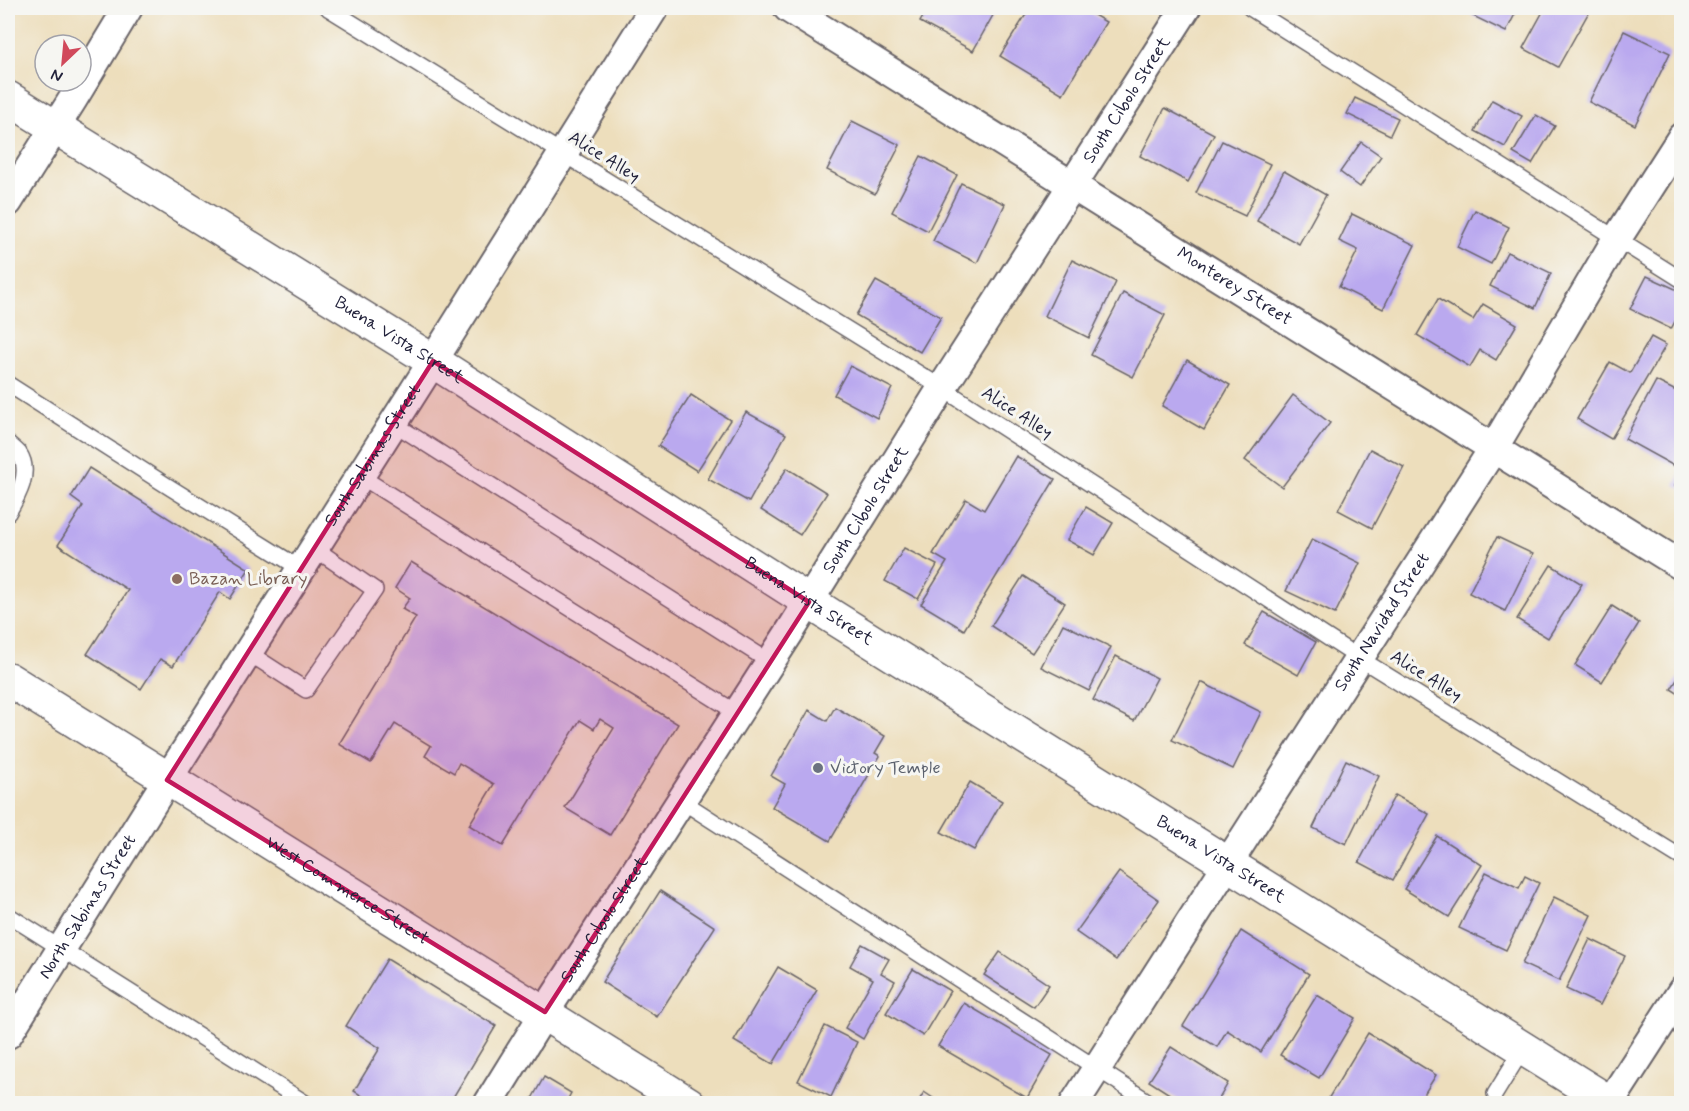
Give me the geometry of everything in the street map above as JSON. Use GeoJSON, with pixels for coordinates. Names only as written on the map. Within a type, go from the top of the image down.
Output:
{"type":"FeatureCollection","features":[{"type":"Feature","properties":{"kind":"main road","name":"Buena Vista Street"},"geometry":{"type":"LineString","coordinates":[[8,98],[433,361],[809,602],[1524,1047],[1610,1103]]}},
{"type":"Feature","properties":{"kind":"main road","name":"West Commerce Street"},"geometry":{"type":"LineString","coordinates":[[8,679],[689,1104]]}},
{"type":"Feature","properties":{"kind":"street"},"geometry":{"type":"LineString","coordinates":[[8,202],[128,8]]}},
{"type":"Feature","properties":{"kind":"street","name":"South Sabinas Street"},"geometry":{"type":"LineString","coordinates":[[167,780],[654,8]]}},
{"type":"Feature","properties":{"kind":"street","name":"Monterey Street"},"geometry":{"type":"LineString","coordinates":[[788,8],[1682,566]]}},
{"type":"Feature","properties":{"kind":"street","name":"South Cibolo Street"},"geometry":{"type":"LineString","coordinates":[[488,1104],[544,1012],[682,801],[942,388],[1186,8]]}},
{"type":"Feature","properties":{"kind":"street","name":"South Navidad Street"},"geometry":{"type":"LineString","coordinates":[[1074,1104],[1493,449],[1616,240],[1682,137]]}},
{"type":"Feature","properties":{"kind":"street","name":"North Sabinas Street"},"geometry":{"type":"LineString","coordinates":[[8,1034],[167,780]]}},
{"type":"Feature","properties":{"kind":"street"},"geometry":{"type":"LineString","coordinates":[[1610,1103],[1682,991]]}},
{"type":"Feature","properties":{"kind":"lane","name":"Alice Alley"},"geometry":{"type":"LineString","coordinates":[[328,8],[942,388],[1359,658],[1682,858]]}},
{"type":"Feature","properties":{"kind":"lane"},"geometry":{"type":"LineString","coordinates":[[1250,8],[1682,280]]}},
{"type":"Feature","properties":{"kind":"lane"},"geometry":{"type":"LineString","coordinates":[[8,384],[166,485],[375,590],[306,690],[249,652]]}},
{"type":"Feature","properties":{"kind":"lane"},"geometry":{"type":"LineString","coordinates":[[393,423],[770,663]]}},
{"type":"Feature","properties":{"kind":"lane"},"geometry":{"type":"LineString","coordinates":[[8,443],[19,454],[25,473],[19,495],[8,513]]}},
{"type":"Feature","properties":{"kind":"lane"},"geometry":{"type":"LineString","coordinates":[[360,476],[737,713]]}},
{"type":"Feature","properties":{"kind":"lane"},"geometry":{"type":"LineString","coordinates":[[682,801],[1152,1104]]}},
{"type":"Feature","properties":{"kind":"lane"},"geometry":{"type":"LineString","coordinates":[[8,915],[307,1104]]}},
{"type":"Feature","properties":{"kind":"lane"},"geometry":{"type":"LineString","coordinates":[[1495,1094],[1524,1047]]}},
{"type":"Feature","properties":{"kind":"highlighted area"},"geometry":{"type":"Polygon","coordinates":[[[433,361],[809,602],[545,1012],[167,780],[433,361]]]}},
{"type":"Feature","properties":{"kind":"building"},"geometry":{"type":"Polygon","coordinates":[[[928,8],[997,8],[973,51],[920,22],[928,8]]]}},
{"type":"Feature","properties":{"kind":"building"},"geometry":{"type":"Polygon","coordinates":[[[1030,8],[1082,8],[1106,22],[1063,94],[1000,56],[1030,8]]]}},
{"type":"Feature","properties":{"kind":"building"},"geometry":{"type":"Polygon","coordinates":[[[1474,8],[1518,8],[1506,32],[1471,15],[1474,8]]]}},
{"type":"Feature","properties":{"kind":"building"},"geometry":{"type":"Polygon","coordinates":[[[1545,8],[1586,8],[1590,10],[1558,67],[1523,48],[1545,8]]]}},
{"type":"Feature","properties":{"kind":"building"},"geometry":{"type":"Polygon","coordinates":[[[1624,31],[1670,53],[1635,125],[1589,102],[1624,31]]]}},
{"type":"Feature","properties":{"kind":"building"},"geometry":{"type":"Polygon","coordinates":[[[1355,98],[1398,118],[1390,135],[1347,114],[1355,98]]]}},
{"type":"Feature","properties":{"kind":"building"},"geometry":{"type":"Polygon","coordinates":[[[1492,100],[1522,116],[1505,147],[1475,131],[1492,100]]]}},
{"type":"Feature","properties":{"kind":"building"},"geometry":{"type":"Polygon","coordinates":[[[1165,108],[1214,134],[1188,182],[1140,156],[1165,108]]]}},
{"type":"Feature","properties":{"kind":"building"},"geometry":{"type":"Polygon","coordinates":[[[1536,115],[1555,126],[1532,164],[1513,153],[1536,115]]]}},
{"type":"Feature","properties":{"kind":"building"},"geometry":{"type":"Polygon","coordinates":[[[852,121],[900,145],[875,194],[827,170],[852,121]]]}},
{"type":"Feature","properties":{"kind":"building"},"geometry":{"type":"Polygon","coordinates":[[[1222,141],[1270,164],[1245,216],[1196,193],[1222,141]]]}},
{"type":"Feature","properties":{"kind":"building"},"geometry":{"type":"Polygon","coordinates":[[[1361,142],[1381,156],[1360,187],[1340,172],[1361,142]]]}},
{"type":"Feature","properties":{"kind":"building"},"geometry":{"type":"Polygon","coordinates":[[[921,156],[957,175],[928,231],[892,212],[921,156]]]}},
{"type":"Feature","properties":{"kind":"building"},"geometry":{"type":"Polygon","coordinates":[[[1284,171],[1326,195],[1299,244],[1257,221],[1284,171]]]}},
{"type":"Feature","properties":{"kind":"building"},"geometry":{"type":"Polygon","coordinates":[[[961,183],[1005,204],[977,263],[933,241],[961,183]]]}},
{"type":"Feature","properties":{"kind":"building"},"geometry":{"type":"Polygon","coordinates":[[[1475,210],[1509,227],[1491,264],[1457,247],[1475,210]]]}},
{"type":"Feature","properties":{"kind":"building"},"geometry":{"type":"Polygon","coordinates":[[[1352,214],[1415,245],[1383,309],[1339,287],[1358,250],[1339,241],[1352,214]]]}},
{"type":"Feature","properties":{"kind":"building"},"geometry":{"type":"Polygon","coordinates":[[[1507,252],[1551,273],[1535,308],[1490,286],[1507,252]]]}},
{"type":"Feature","properties":{"kind":"building"},"geometry":{"type":"Polygon","coordinates":[[[1072,260],[1116,282],[1089,338],[1045,316],[1072,260]]]}},
{"type":"Feature","properties":{"kind":"building"},"geometry":{"type":"Polygon","coordinates":[[[1647,276],[1682,292],[1682,308],[1671,329],[1630,309],[1647,276]]]}},
{"type":"Feature","properties":{"kind":"building"},"geometry":{"type":"Polygon","coordinates":[[[876,281],[941,317],[920,352],[856,315],[876,281]]]}},
{"type":"Feature","properties":{"kind":"building"},"geometry":{"type":"Polygon","coordinates":[[[1123,293],[1165,315],[1133,377],[1091,355],[1123,293]]]}},
{"type":"Feature","properties":{"kind":"building"},"geometry":{"type":"Polygon","coordinates":[[[1438,299],[1473,320],[1483,304],[1517,324],[1496,360],[1480,350],[1470,367],[1417,335],[1438,299]]]}},
{"type":"Feature","properties":{"kind":"building"},"geometry":{"type":"Polygon","coordinates":[[[1651,337],[1666,345],[1611,439],[1577,419],[1610,362],[1630,373],[1651,337]]]}},
{"type":"Feature","properties":{"kind":"building"},"geometry":{"type":"Polygon","coordinates":[[[1187,360],[1230,385],[1204,430],[1162,406],[1187,360]]]}},
{"type":"Feature","properties":{"kind":"building"},"geometry":{"type":"Polygon","coordinates":[[[850,366],[892,388],[877,418],[834,395],[850,366]]]}},
{"type":"Feature","properties":{"kind":"building"},"geometry":{"type":"Polygon","coordinates":[[[1656,381],[1682,394],[1682,452],[1674,466],[1625,439],[1656,381]]]}},
{"type":"Feature","properties":{"kind":"building"},"geometry":{"type":"Polygon","coordinates":[[[691,395],[730,420],[697,471],[658,446],[691,395]]]}},
{"type":"Feature","properties":{"kind":"building"},"geometry":{"type":"Polygon","coordinates":[[[1293,395],[1330,423],[1282,487],[1245,460],[1293,395]]]}},
{"type":"Feature","properties":{"kind":"building"},"geometry":{"type":"Polygon","coordinates":[[[746,412],[786,434],[749,502],[708,479],[746,412]]]}},
{"type":"Feature","properties":{"kind":"building"},"geometry":{"type":"Polygon","coordinates":[[[1370,449],[1404,467],[1372,528],[1338,510],[1370,449]]]}},
{"type":"Feature","properties":{"kind":"building"},"geometry":{"type":"Polygon","coordinates":[[[1016,456],[1055,479],[964,630],[921,604],[947,562],[933,554],[966,499],[984,510],[1016,456]]]}},
{"type":"Feature","properties":{"kind":"building","name":"Bazan Library"},"geometry":{"type":"Polygon","coordinates":[[[89,468],[249,569],[230,599],[220,592],[173,666],[160,659],[141,689],[87,654],[128,590],[58,545],[83,506],[71,497],[89,468]]]}},
{"type":"Feature","properties":{"kind":"building"},"geometry":{"type":"Polygon","coordinates":[[[787,468],[827,493],[800,535],[761,510],[787,468]]]}},
{"type":"Feature","properties":{"kind":"building"},"geometry":{"type":"Polygon","coordinates":[[[1682,470],[1682,489],[1675,486],[1682,470]]]}},
{"type":"Feature","properties":{"kind":"building"},"geometry":{"type":"Polygon","coordinates":[[[1086,507],[1113,523],[1094,555],[1067,540],[1086,507]]]}},
{"type":"Feature","properties":{"kind":"building"},"geometry":{"type":"Polygon","coordinates":[[[1497,537],[1533,554],[1505,611],[1469,593],[1497,537]]]}},
{"type":"Feature","properties":{"kind":"building"},"geometry":{"type":"Polygon","coordinates":[[[1312,539],[1360,563],[1335,614],[1286,591],[1312,539]]]}},
{"type":"Feature","properties":{"kind":"building"},"geometry":{"type":"Polygon","coordinates":[[[904,548],[937,565],[918,599],[885,581],[904,548]]]}},
{"type":"Feature","properties":{"kind":"building"},"geometry":{"type":"Polygon","coordinates":[[[411,562],[678,724],[610,835],[565,808],[614,728],[600,719],[594,729],[580,720],[503,846],[469,825],[494,784],[459,763],[454,773],[425,756],[431,746],[395,724],[371,763],[339,744],[416,617],[402,609],[410,598],[395,588],[411,562]]]}},
{"type":"Feature","properties":{"kind":"building"},"geometry":{"type":"Polygon","coordinates":[[[1551,565],[1582,584],[1548,638],[1517,619],[1551,565]]]}},
{"type":"Feature","properties":{"kind":"building"},"geometry":{"type":"Polygon","coordinates":[[[1023,576],[1065,603],[1032,653],[991,626],[1023,576]]]}},
{"type":"Feature","properties":{"kind":"building"},"geometry":{"type":"Polygon","coordinates":[[[1612,606],[1639,623],[1602,682],[1575,665],[1612,606]]]}},
{"type":"Feature","properties":{"kind":"building"},"geometry":{"type":"Polygon","coordinates":[[[1264,612],[1316,642],[1298,675],[1245,645],[1264,612]]]}},
{"type":"Feature","properties":{"kind":"building"},"geometry":{"type":"Polygon","coordinates":[[[1063,624],[1111,647],[1089,691],[1041,667],[1063,624]]]}},
{"type":"Feature","properties":{"kind":"building"},"geometry":{"type":"Polygon","coordinates":[[[1116,656],[1157,678],[1134,721],[1093,700],[1116,656]]]}},
{"type":"Feature","properties":{"kind":"building"},"geometry":{"type":"Polygon","coordinates":[[[1682,672],[1682,696],[1671,689],[1682,672]]]}},
{"type":"Feature","properties":{"kind":"building"},"geometry":{"type":"Polygon","coordinates":[[[1201,682],[1261,712],[1233,769],[1172,740],[1201,682]]]}},
{"type":"Feature","properties":{"kind":"building"},"geometry":{"type":"Polygon","coordinates":[[[835,707],[885,736],[875,753],[880,756],[830,841],[772,807],[785,784],[771,776],[809,710],[827,721],[835,707]]]}},
{"type":"Feature","properties":{"kind":"building"},"geometry":{"type":"Polygon","coordinates":[[[1346,760],[1379,776],[1346,844],[1313,828],[1346,760]]]}},
{"type":"Feature","properties":{"kind":"building"},"geometry":{"type":"Polygon","coordinates":[[[970,782],[1002,801],[974,850],[941,832],[970,782]]]}},
{"type":"Feature","properties":{"kind":"building"},"geometry":{"type":"Polygon","coordinates":[[[1395,795],[1429,814],[1393,880],[1359,862],[1395,795]]]}},
{"type":"Feature","properties":{"kind":"building"},"geometry":{"type":"Polygon","coordinates":[[[1437,836],[1482,865],[1449,917],[1404,889],[1437,836]]]}},
{"type":"Feature","properties":{"kind":"building"},"geometry":{"type":"Polygon","coordinates":[[[1119,872],[1159,900],[1116,960],[1076,932],[1119,872]]]}},
{"type":"Feature","properties":{"kind":"building"},"geometry":{"type":"Polygon","coordinates":[[[1486,872],[1519,888],[1525,876],[1539,883],[1506,950],[1459,928],[1486,872]]]}},
{"type":"Feature","properties":{"kind":"building"},"geometry":{"type":"Polygon","coordinates":[[[660,891],[715,927],[657,1017],[602,982],[660,891]]]}},
{"type":"Feature","properties":{"kind":"building"},"geometry":{"type":"Polygon","coordinates":[[[1554,897],[1591,915],[1559,981],[1522,964],[1554,897]]]}},
{"type":"Feature","properties":{"kind":"building"},"geometry":{"type":"Polygon","coordinates":[[[1241,931],[1309,974],[1261,1052],[1227,1030],[1217,1047],[1183,1026],[1241,931]]]}},
{"type":"Feature","properties":{"kind":"building"},"geometry":{"type":"Polygon","coordinates":[[[1590,939],[1625,956],[1600,1005],[1566,989],[1590,939]]]}},
{"type":"Feature","properties":{"kind":"building"},"geometry":{"type":"Polygon","coordinates":[[[862,944],[889,959],[881,973],[895,981],[863,1039],[845,1028],[873,979],[850,966],[862,944]]]}},
{"type":"Feature","properties":{"kind":"building"},"geometry":{"type":"Polygon","coordinates":[[[1000,952],[1049,985],[1034,1007],[984,975],[1000,952]]]}},
{"type":"Feature","properties":{"kind":"building"},"geometry":{"type":"Polygon","coordinates":[[[387,959],[496,1026],[449,1104],[375,1104],[354,1091],[380,1048],[346,1026],[387,959]]]}},
{"type":"Feature","properties":{"kind":"building"},"geometry":{"type":"Polygon","coordinates":[[[778,967],[817,990],[773,1064],[734,1041],[778,967]]]}},
{"type":"Feature","properties":{"kind":"building"},"geometry":{"type":"Polygon","coordinates":[[[913,969],[950,991],[923,1036],[886,1013],[913,969]]]}},
{"type":"Feature","properties":{"kind":"building"},"geometry":{"type":"Polygon","coordinates":[[[1317,995],[1355,1018],[1319,1078],[1280,1055],[1317,995]]]}},
{"type":"Feature","properties":{"kind":"building"},"geometry":{"type":"Polygon","coordinates":[[[964,1003],[1052,1055],[1027,1098],[938,1046],[964,1003]]]}},
{"type":"Feature","properties":{"kind":"building"},"geometry":{"type":"Polygon","coordinates":[[[825,1026],[857,1042],[831,1097],[798,1081],[825,1026]]]}},
{"type":"Feature","properties":{"kind":"building"},"geometry":{"type":"Polygon","coordinates":[[[1368,1033],[1436,1075],[1418,1104],[1325,1104],[1368,1033]]]}},
{"type":"Feature","properties":{"kind":"building"},"geometry":{"type":"Polygon","coordinates":[[[1171,1047],[1228,1083],[1216,1104],[1185,1104],[1149,1081],[1171,1047]]]}},
{"type":"Feature","properties":{"kind":"building"},"geometry":{"type":"Polygon","coordinates":[[[544,1077],[571,1093],[565,1104],[529,1104],[544,1077]]]}},
{"type":"Feature","properties":{"kind":"building"},"geometry":{"type":"Polygon","coordinates":[[[924,1092],[942,1104],[917,1104],[924,1092]]]}},
{"type":"Feature","properties":{"kind":"place","name":"Bazan Library"},"geometry":{"type":"Point","coordinates":[177,579]}},
{"type":"Feature","properties":{"kind":"place","name":"Victory Temple"},"geometry":{"type":"Point","coordinates":[818,768]}}]}
